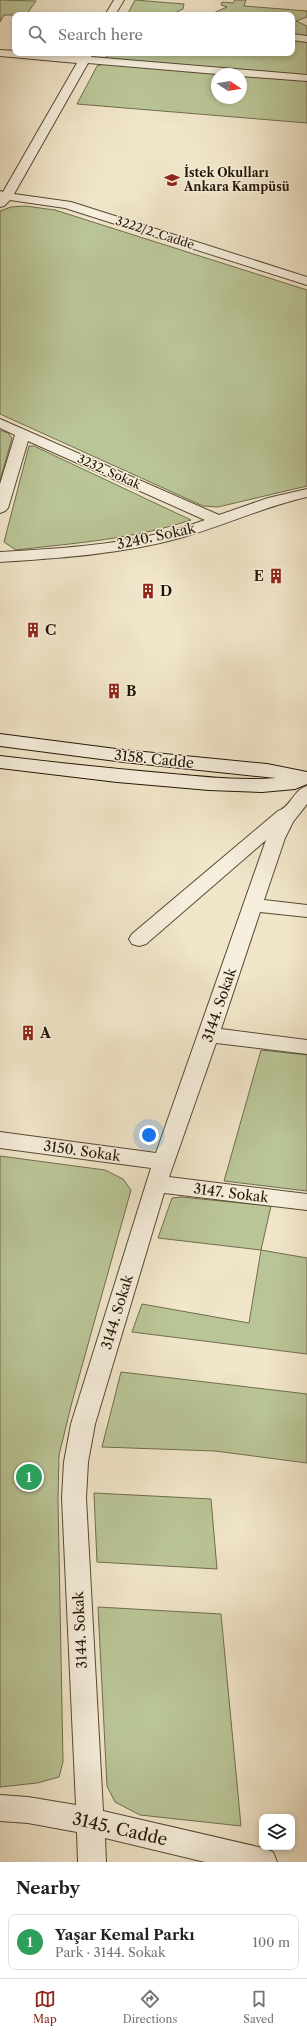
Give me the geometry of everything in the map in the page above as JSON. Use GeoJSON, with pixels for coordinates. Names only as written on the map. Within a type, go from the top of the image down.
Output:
{"type":"FeatureCollection","features":[{"type":"Feature","properties":{"kind":"street"},"geometry":{"type":"LineString","coordinates":[[112,12],[118,0]]}},
{"type":"Feature","properties":{"kind":"street"},"geometry":{"type":"LineString","coordinates":[[295,37],[307,39]]}},
{"type":"Feature","properties":{"kind":"street"},"geometry":{"type":"LineString","coordinates":[[0,42],[12,44]]}},
{"type":"Feature","properties":{"kind":"street"},"geometry":{"type":"LineString","coordinates":[[0,53],[12,54]]}},
{"type":"Feature","properties":{"kind":"street"},"geometry":{"type":"LineString","coordinates":[[64,56],[307,78]]}},
{"type":"Feature","properties":{"kind":"street"},"geometry":{"type":"LineString","coordinates":[[2,198],[86,57]]}},
{"type":"Feature","properties":{"kind":"street","name":"3222/2. Cadde"},"geometry":{"type":"LineString","coordinates":[[2,198],[67,205],[307,281]]}},
{"type":"Feature","properties":{"kind":"street","name":"3232. Sokak"},"geometry":{"type":"LineString","coordinates":[[0,423],[218,520]]}},
{"type":"Feature","properties":{"kind":"street"},"geometry":{"type":"LineString","coordinates":[[0,508],[23,434]]}},
{"type":"Feature","properties":{"kind":"street","name":"3240. Sokak"},"geometry":{"type":"LineString","coordinates":[[0,557],[61,552],[142,542],[173,535],[267,502],[307,493]]}},
{"type":"Feature","properties":{"kind":"street","name":"3158. Cadde"},"geometry":{"type":"LineString","coordinates":[[0,740],[117,755],[268,770],[307,778]]}},
{"type":"Feature","properties":{"kind":"street","name":"3158. Cadde"},"geometry":{"type":"LineString","coordinates":[[0,762],[117,776],[216,784],[262,786],[307,781]]}},
{"type":"Feature","properties":{"kind":"street"},"geometry":{"type":"LineString","coordinates":[[140,939],[302,799]]}},
{"type":"Feature","properties":{"kind":"street","name":"3144. Sokak"},"geometry":{"type":"LineString","coordinates":[[92,1862],[74,1498],[76,1462],[83,1424],[163,1162],[209,1036],[280,829],[302,799]]}},
{"type":"Feature","properties":{"kind":"street"},"geometry":{"type":"LineString","coordinates":[[254,905],[307,911]]}},
{"type":"Feature","properties":{"kind":"street"},"geometry":{"type":"LineString","coordinates":[[209,1036],[307,1047]]}},
{"type":"Feature","properties":{"kind":"street","name":"3150. Sokak"},"geometry":{"type":"LineString","coordinates":[[0,1140],[163,1162]]}},
{"type":"Feature","properties":{"kind":"street","name":"3147. Sokak"},"geometry":{"type":"LineString","coordinates":[[156,1184],[307,1202]]}},
{"type":"Feature","properties":{"kind":"street","name":"3145. Cadde"},"geometry":{"type":"LineString","coordinates":[[0,1808],[28,1810],[89,1821],[263,1862]]}},
{"type":"Feature","properties":{"kind":"green space"},"geometry":{"type":"Polygon","coordinates":[[[0,0],[36,1],[28,12],[12,12],[12,15],[4,15],[0,22],[0,0]]]}},
{"type":"Feature","properties":{"kind":"green space"},"geometry":{"type":"Polygon","coordinates":[[[135,0],[184,4],[183,9],[176,12],[129,12],[135,0]]]}},
{"type":"Feature","properties":{"kind":"green space"},"geometry":{"type":"Polygon","coordinates":[[[235,0],[246,0],[244,6],[307,11],[307,17],[296,21],[307,26],[307,36],[295,35],[295,12],[216,12],[227,7],[221,5],[222,2],[233,3],[235,0]]]}},
{"type":"Feature","properties":{"kind":"green space"},"geometry":{"type":"Polygon","coordinates":[[[295,40],[307,41],[307,75],[247,71],[247,68],[213,68],[105,60],[107,56],[295,56],[295,40]]]}},
{"type":"Feature","properties":{"kind":"green space"},"geometry":{"type":"Polygon","coordinates":[[[103,64],[211,73],[211,104],[247,104],[247,76],[307,81],[307,123],[77,104],[97,66],[103,64]]]}},
{"type":"Feature","properties":{"kind":"green space"},"geometry":{"type":"Polygon","coordinates":[[[25,206],[55,210],[307,290],[307,486],[218,507],[203,506],[0,414],[0,211],[11,207],[25,206]]]}},
{"type":"Feature","properties":{"kind":"green space"},"geometry":{"type":"Polygon","coordinates":[[[0,430],[8,433],[12,438],[0,481],[0,430]]]}},
{"type":"Feature","properties":{"kind":"green space"},"geometry":{"type":"Polygon","coordinates":[[[29,446],[34,446],[191,520],[148,532],[126,536],[16,550],[4,542],[29,446]]]}},
{"type":"Feature","properties":{"kind":"green space"},"geometry":{"type":"Polygon","coordinates":[[[261,1050],[307,1055],[307,1191],[224,1181],[261,1050]]]}},
{"type":"Feature","properties":{"kind":"green space"},"geometry":{"type":"Polygon","coordinates":[[[0,1156],[105,1170],[123,1179],[131,1190],[72,1402],[59,1455],[58,1499],[63,1762],[59,1777],[37,1783],[0,1787],[0,1156]]]}},
{"type":"Feature","properties":{"kind":"green space"},"geometry":{"type":"Polygon","coordinates":[[[181,1197],[271,1206],[261,1250],[158,1238],[172,1198],[181,1197]]]}},
{"type":"Feature","properties":{"kind":"green space"},"geometry":{"type":"Polygon","coordinates":[[[261,1250],[307,1258],[307,1354],[132,1332],[142,1304],[249,1323],[261,1250]]]}},
{"type":"Feature","properties":{"kind":"green space"},"geometry":{"type":"Polygon","coordinates":[[[121,1372],[307,1394],[307,1463],[215,1451],[102,1447],[121,1372]]]}},
{"type":"Feature","properties":{"kind":"green space"},"geometry":{"type":"Polygon","coordinates":[[[94,1493],[211,1499],[217,1569],[97,1562],[94,1493]]]}},
{"type":"Feature","properties":{"kind":"green space"},"geometry":{"type":"Polygon","coordinates":[[[98,1607],[221,1614],[241,1826],[140,1815],[115,1802],[107,1786],[98,1607]]]}},
{"type":"Feature","properties":{"kind":"place","name":"İstek Okulları Ankara Kampüsü"},"geometry":{"type":"Point","coordinates":[172,180]}},
{"type":"Feature","properties":{"kind":"place","name":"E"},"geometry":{"type":"Point","coordinates":[276,576]}},
{"type":"Feature","properties":{"kind":"place","name":"D"},"geometry":{"type":"Point","coordinates":[148,591]}},
{"type":"Feature","properties":{"kind":"place","name":"C"},"geometry":{"type":"Point","coordinates":[33,630]}},
{"type":"Feature","properties":{"kind":"place","name":"B"},"geometry":{"type":"Point","coordinates":[114,691]}},
{"type":"Feature","properties":{"kind":"place","name":"A"},"geometry":{"type":"Point","coordinates":[28,1033]}},
{"type":"Feature","properties":{"kind":"place","name":"Yaşar Kemal Parkı"},"geometry":{"type":"Point","coordinates":[29,1477]}}]}
